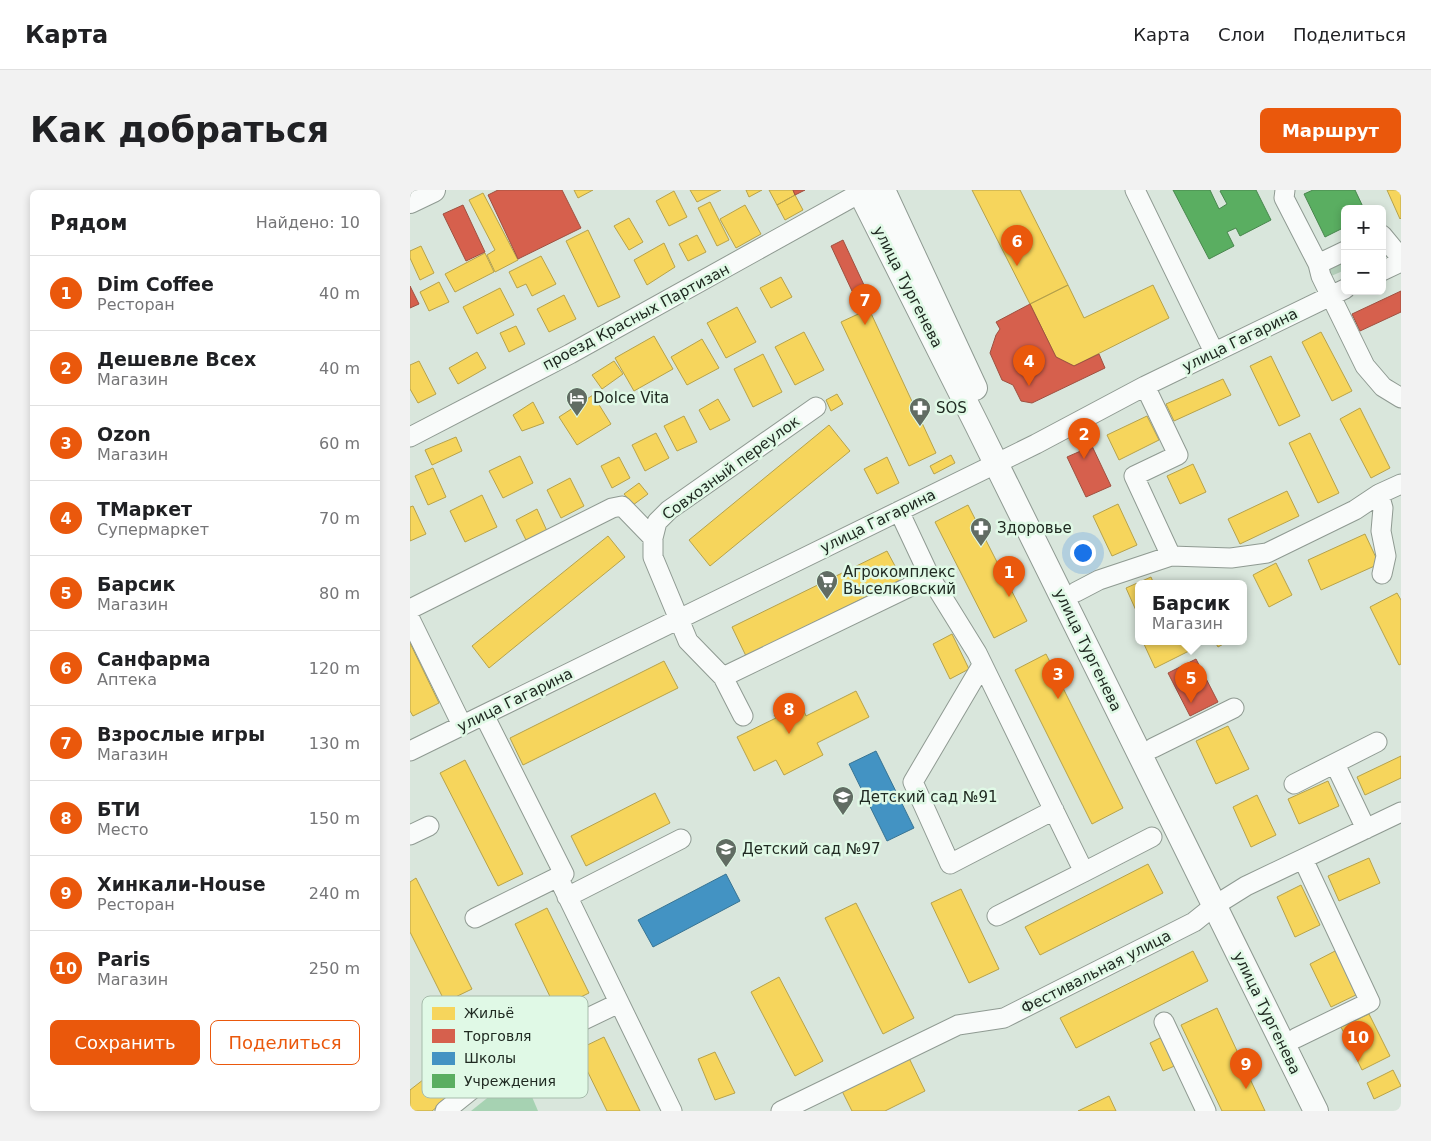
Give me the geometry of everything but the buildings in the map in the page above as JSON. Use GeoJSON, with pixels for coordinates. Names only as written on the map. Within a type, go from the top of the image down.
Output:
{"type":"FeatureCollection","features":[{"type":"Feature","properties":{"kind":"main road"},"geometry":{"type":"LineString","coordinates":[[410,201],[433,190]]}},
{"type":"Feature","properties":{"kind":"main road","name":"улица Тургенева"},"geometry":{"type":"LineString","coordinates":[[867,191],[974,384],[1002,460],[1220,901],[1296,1038],[1332,1111]]}},
{"type":"Feature","properties":{"kind":"main road","name":"улица Тургенева"},"geometry":{"type":"LineString","coordinates":[[1002,460],[1076,592],[1153,748],[1220,901],[1316,1111]]}},
{"type":"Feature","properties":{"kind":"street"},"geometry":{"type":"LineString","coordinates":[[1135,190],[1214,352]]}},
{"type":"Feature","properties":{"kind":"street"},"geometry":{"type":"LineString","coordinates":[[1285,190],[1284,198],[1318,264],[1321,276],[1338,292],[1365,366],[1383,387],[1401,398]]}},
{"type":"Feature","properties":{"kind":"street","name":"проезд Красных Партизан"},"geometry":{"type":"LineString","coordinates":[[410,437],[587,344],[867,191]]}},
{"type":"Feature","properties":{"kind":"street"},"geometry":{"type":"LineString","coordinates":[[1386,240],[1401,258]]}},
{"type":"Feature","properties":{"kind":"street"},"geometry":{"type":"LineString","coordinates":[[1318,264],[1341,253]]}},
{"type":"Feature","properties":{"kind":"street"},"geometry":{"type":"LineString","coordinates":[[1386,269],[1401,262]]}},
{"type":"Feature","properties":{"kind":"street","name":"улица Гагарина"},"geometry":{"type":"LineString","coordinates":[[410,751],[899,511],[1145,386],[1338,292]]}},
{"type":"Feature","properties":{"kind":"street"},"geometry":{"type":"LineString","coordinates":[[1145,386],[1178,455],[1134,476],[1172,556]]}},
{"type":"Feature","properties":{"kind":"street","name":"Совхозный переулок"},"geometry":{"type":"LineString","coordinates":[[743,716],[724,677],[688,641],[653,556],[653,538],[657,522],[669,510],[816,407]]}},
{"type":"Feature","properties":{"kind":"street"},"geometry":{"type":"LineString","coordinates":[[1076,592],[1100,580],[1172,556],[1231,558],[1267,553],[1303,537],[1355,510],[1379,494],[1401,484]]}},
{"type":"Feature","properties":{"kind":"street"},"geometry":{"type":"LineString","coordinates":[[1379,494],[1383,508],[1381,531],[1386,556],[1382,574]]}},
{"type":"Feature","properties":{"kind":"street"},"geometry":{"type":"LineString","coordinates":[[410,609],[612,508],[622,506],[653,538]]}},
{"type":"Feature","properties":{"kind":"street"},"geometry":{"type":"LineString","coordinates":[[899,511],[930,576],[977,653],[1084,872]]}},
{"type":"Feature","properties":{"kind":"street"},"geometry":{"type":"LineString","coordinates":[[724,677],[930,576]]}},
{"type":"Feature","properties":{"kind":"street"},"geometry":{"type":"LineString","coordinates":[[410,619],[462,725]]}},
{"type":"Feature","properties":{"kind":"street"},"geometry":{"type":"LineString","coordinates":[[982,665],[913,782],[950,864],[1054,810]]}},
{"type":"Feature","properties":{"kind":"street"},"geometry":{"type":"LineString","coordinates":[[1153,748],[1234,708]]}},
{"type":"Feature","properties":{"kind":"street"},"geometry":{"type":"LineString","coordinates":[[475,918],[564,874],[484,715]]}},
{"type":"Feature","properties":{"kind":"street"},"geometry":{"type":"LineString","coordinates":[[1294,784],[1378,742]]}},
{"type":"Feature","properties":{"kind":"street"},"geometry":{"type":"LineString","coordinates":[[1335,764],[1366,829]]}},
{"type":"Feature","properties":{"kind":"street","name":"Фестивальная улица"},"geometry":{"type":"LineString","coordinates":[[781,1111],[958,1025],[1004,1018],[1194,922],[1220,901],[1401,812]]}},
{"type":"Feature","properties":{"kind":"street"},"geometry":{"type":"LineString","coordinates":[[410,835],[429,826]]}},
{"type":"Feature","properties":{"kind":"street"},"geometry":{"type":"LineString","coordinates":[[997,916],[1152,838]]}},
{"type":"Feature","properties":{"kind":"street"},"geometry":{"type":"LineString","coordinates":[[567,897],[681,839]]}},
{"type":"Feature","properties":{"kind":"street"},"geometry":{"type":"LineString","coordinates":[[1296,1038],[1370,1002],[1304,859]]}},
{"type":"Feature","properties":{"kind":"street"},"geometry":{"type":"LineString","coordinates":[[558,877],[672,1111]]}},
{"type":"Feature","properties":{"kind":"street"},"geometry":{"type":"LineString","coordinates":[[588,1018],[619,1003]]}},
{"type":"Feature","properties":{"kind":"street"},"geometry":{"type":"LineString","coordinates":[[1164,1022],[1206,1111]]}},
{"type":"Feature","properties":{"kind":"street"},"geometry":{"type":"LineString","coordinates":[[445,1111],[461,1098]]}},
{"type":"Feature","properties":{"kind":"green space"},"geometry":{"type":"Polygon","coordinates":[[[1341,260],[1341,272],[1329,277],[1324,268],[1341,260]]]}},
{"type":"Feature","properties":{"kind":"green space"},"geometry":{"type":"Polygon","coordinates":[[[487,1098],[532,1098],[538,1111],[471,1111],[487,1098]]]}},
{"type":"Feature","properties":{"kind":"place","name":"Санфарма"},"geometry":{"type":"Point","coordinates":[1017,266]}},
{"type":"Feature","properties":{"kind":"place","name":"Взрослые игры"},"geometry":{"type":"Point","coordinates":[865,325]}},
{"type":"Feature","properties":{"kind":"place","name":"ТМаркет"},"geometry":{"type":"Point","coordinates":[1029,386]}},
{"type":"Feature","properties":{"kind":"place","name":"Dolce Vita"},"geometry":{"type":"Point","coordinates":[577,417]}},
{"type":"Feature","properties":{"kind":"place","name":"SOS"},"geometry":{"type":"Point","coordinates":[920,427]}},
{"type":"Feature","properties":{"kind":"place","name":"Дешевле Всех"},"geometry":{"type":"Point","coordinates":[1084,459]}},
{"type":"Feature","properties":{"kind":"place","name":"Здоровье"},"geometry":{"type":"Point","coordinates":[981,547]}},
{"type":"Feature","properties":{"kind":"place","name":"Dim Coffee"},"geometry":{"type":"Point","coordinates":[1009,597]}},
{"type":"Feature","properties":{"kind":"place","name":"Агрокомплекс Выселковский"},"geometry":{"type":"Point","coordinates":[827,600]}},
{"type":"Feature","properties":{"kind":"place","name":"Ozon"},"geometry":{"type":"Point","coordinates":[1058,699]}},
{"type":"Feature","properties":{"kind":"place","name":"Барсик"},"geometry":{"type":"Point","coordinates":[1191,703]}},
{"type":"Feature","properties":{"kind":"place","name":"БТИ"},"geometry":{"type":"Point","coordinates":[789,734]}},
{"type":"Feature","properties":{"kind":"place","name":"Детский сад №91"},"geometry":{"type":"Point","coordinates":[843,816]}},
{"type":"Feature","properties":{"kind":"place","name":"Детский сад №97"},"geometry":{"type":"Point","coordinates":[726,868]}},
{"type":"Feature","properties":{"kind":"place","name":"Paris"},"geometry":{"type":"Point","coordinates":[1358,1062]}},
{"type":"Feature","properties":{"kind":"place","name":"Хинкали-House"},"geometry":{"type":"Point","coordinates":[1246,1089]}}]}
